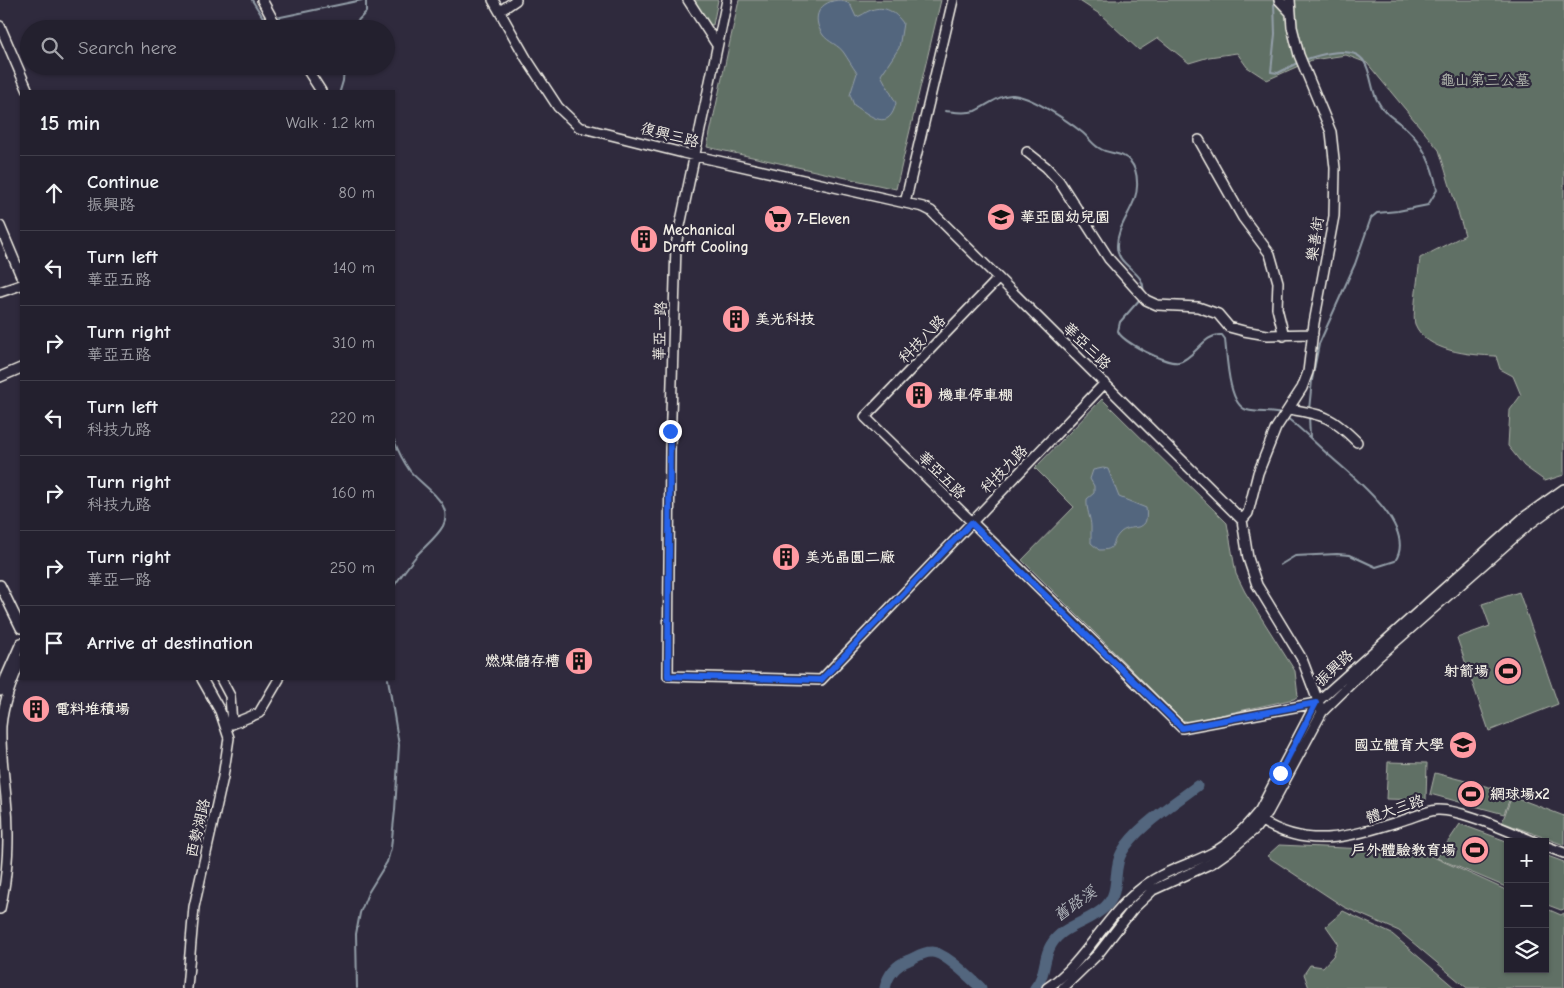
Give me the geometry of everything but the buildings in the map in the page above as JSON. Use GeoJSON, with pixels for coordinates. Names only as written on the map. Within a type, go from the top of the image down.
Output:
{"type":"FeatureCollection","features":[{"type":"Feature","properties":{"kind":"street"},"geometry":{"type":"LineString","coordinates":[[262,0],[274,20]]}},
{"type":"Feature","properties":{"kind":"street","name":"復興三路"},"geometry":{"type":"LineString","coordinates":[[493,0],[526,58],[558,107],[570,121],[579,127],[905,203]]}},
{"type":"Feature","properties":{"kind":"street"},"geometry":{"type":"LineString","coordinates":[[500,10],[516,0]]}},
{"type":"Feature","properties":{"kind":"street"},"geometry":{"type":"LineString","coordinates":[[688,0],[717,45]]}},
{"type":"Feature","properties":{"kind":"street","name":"華亞一路"},"geometry":{"type":"LineString","coordinates":[[668,676],[670,450],[676,245],[727,0]]}},
{"type":"Feature","properties":{"kind":"street"},"geometry":{"type":"LineString","coordinates":[[905,203],[952,0]]}},
{"type":"Feature","properties":{"kind":"street"},"geometry":{"type":"LineString","coordinates":[[1279,0],[1291,13]]}},
{"type":"Feature","properties":{"kind":"street"},"geometry":{"type":"LineString","coordinates":[[1290,0],[1291,13]]}},
{"type":"Feature","properties":{"kind":"street","name":"樂善街"},"geometry":{"type":"LineString","coordinates":[[1242,520],[1248,513],[1258,473],[1276,428],[1289,410],[1308,372],[1334,216],[1335,168],[1331,132],[1299,56],[1291,13]]}},
{"type":"Feature","properties":{"kind":"street"},"geometry":{"type":"LineString","coordinates":[[0,26],[20,72]]}},
{"type":"Feature","properties":{"kind":"street"},"geometry":{"type":"LineString","coordinates":[[21,75],[28,90]]}},
{"type":"Feature","properties":{"kind":"street"},"geometry":{"type":"LineString","coordinates":[[311,75],[320,90]]}},
{"type":"Feature","properties":{"kind":"street"},"geometry":{"type":"LineString","coordinates":[[1199,140],[1243,218],[1270,254],[1278,282],[1277,308],[1284,336]]}},
{"type":"Feature","properties":{"kind":"street"},"geometry":{"type":"LineString","coordinates":[[1027,152],[1046,167],[1059,181],[1109,258],[1146,300],[1156,305],[1198,307],[1218,314],[1230,327],[1267,335],[1313,334]]}},
{"type":"Feature","properties":{"kind":"street","name":"華亞三路"},"geometry":{"type":"LineString","coordinates":[[905,203],[931,211],[1242,520]]}},
{"type":"Feature","properties":{"kind":"street"},"geometry":{"type":"LineString","coordinates":[[0,226],[20,274]]}},
{"type":"Feature","properties":{"kind":"street","name":"科技八路"},"geometry":{"type":"LineString","coordinates":[[865,417],[998,279]]}},
{"type":"Feature","properties":{"kind":"street"},"geometry":{"type":"LineString","coordinates":[[0,292],[20,285]]}},
{"type":"Feature","properties":{"kind":"street"},"geometry":{"type":"LineString","coordinates":[[0,377],[20,368]]}},
{"type":"Feature","properties":{"kind":"street","name":"科技九路"},"geometry":{"type":"LineString","coordinates":[[668,676],[821,680],[1105,383]]}},
{"type":"Feature","properties":{"kind":"street"},"geometry":{"type":"LineString","coordinates":[[1289,410],[1319,414],[1335,421],[1357,442]]}},
{"type":"Feature","properties":{"kind":"street","name":"華亞五路"},"geometry":{"type":"LineString","coordinates":[[865,417],[1182,728],[1316,703]]}},
{"type":"Feature","properties":{"kind":"street","name":"振興路"},"geometry":{"type":"LineString","coordinates":[[1047,988],[1060,979],[1090,948],[1123,905],[1137,891],[1161,875],[1214,853],[1258,819],[1316,703],[1523,518],[1564,489]]}},
{"type":"Feature","properties":{"kind":"street","name":"振興路"},"geometry":{"type":"LineString","coordinates":[[1063,988],[1098,954],[1132,910],[1153,890],[1212,863],[1244,840],[1322,712],[1378,657],[1527,526],[1564,498]]}},
{"type":"Feature","properties":{"kind":"street"},"geometry":{"type":"LineString","coordinates":[[1242,520],[1248,558],[1257,585],[1302,659],[1316,703],[1322,712]]}},
{"type":"Feature","properties":{"kind":"street"},"geometry":{"type":"LineString","coordinates":[[0,585],[20,626]]}},
{"type":"Feature","properties":{"kind":"street"},"geometry":{"type":"LineString","coordinates":[[0,691],[20,645]]}},
{"type":"Feature","properties":{"kind":"street"},"geometry":{"type":"LineString","coordinates":[[0,909],[5,880],[7,814],[2,773],[2,724],[8,693],[20,663]]}},
{"type":"Feature","properties":{"kind":"street","name":"西勢湖路"},"geometry":{"type":"LineString","coordinates":[[186,988],[194,907],[223,777],[229,738],[220,711],[203,680]]}},
{"type":"Feature","properties":{"kind":"street"},"geometry":{"type":"LineString","coordinates":[[222,680],[230,696],[232,724],[259,713],[278,680]]}},
{"type":"Feature","properties":{"kind":"street","name":"體大三路"},"geometry":{"type":"LineString","coordinates":[[1258,819],[1278,830],[1302,836],[1336,838],[1361,834],[1436,810],[1453,811],[1524,838]]}},
{"type":"Feature","properties":{"kind":"street"},"geometry":{"type":"LineString","coordinates":[[1549,847],[1564,853]]}},
{"type":"Feature","properties":{"kind":"green space"},"geometry":{"type":"Polygon","coordinates":[[[692,0],[718,0],[713,25],[708,24],[692,0]]]}},
{"type":"Feature","properties":{"kind":"green space"},"geometry":{"type":"Polygon","coordinates":[[[739,0],[941,0],[896,189],[707,147],[739,0]]]}},
{"type":"Feature","properties":{"kind":"green space","name":"龜山第三公墓"},"geometry":{"type":"Polygon","coordinates":[[[1078,0],[1564,0],[1564,475],[1545,481],[1524,466],[1508,446],[1510,410],[1521,395],[1513,376],[1500,369],[1496,356],[1462,353],[1439,346],[1429,341],[1415,324],[1415,302],[1420,258],[1465,235],[1439,150],[1367,63],[1346,55],[1312,60],[1267,80],[1247,67],[1237,53],[1209,57],[1189,63],[1158,38],[1139,50],[1101,15],[1078,0]]]}},
{"type":"Feature","properties":{"kind":"green space"},"geometry":{"type":"Polygon","coordinates":[[[1102,399],[1227,523],[1236,574],[1245,592],[1295,671],[1298,696],[1294,699],[1189,722],[1182,720],[1022,560],[1074,507],[1035,468],[1102,399]]]}},
{"type":"Feature","properties":{"kind":"green space","name":"射箭場"},"geometry":{"type":"Polygon","coordinates":[[[1519,592],[1558,704],[1489,731],[1457,638],[1490,626],[1482,604],[1519,592]]]}},
{"type":"Feature","properties":{"kind":"green space"},"geometry":{"type":"Polygon","coordinates":[[[1388,762],[1427,763],[1426,800],[1386,799],[1388,762]]]}},
{"type":"Feature","properties":{"kind":"green space","name":"網球場x2"},"geometry":{"type":"Polygon","coordinates":[[[1435,773],[1512,793],[1504,814],[1430,794],[1435,773]]]}},
{"type":"Feature","properties":{"kind":"green space"},"geometry":{"type":"Polygon","coordinates":[[[1512,796],[1564,816],[1564,845],[1549,838],[1502,822],[1512,796]]]}},
{"type":"Feature","properties":{"kind":"green space","name":"戶外體驗教育場"},"geometry":{"type":"Polygon","coordinates":[[[1460,824],[1504,840],[1504,886],[1437,858],[1460,824]]]}},
{"type":"Feature","properties":{"kind":"green space"},"geometry":{"type":"Polygon","coordinates":[[[1405,844],[1504,889],[1504,973],[1549,973],[1549,910],[1561,915],[1564,913],[1564,988],[1467,988],[1399,931],[1344,907],[1267,856],[1279,845],[1366,849],[1405,844]]]}},
{"type":"Feature","properties":{"kind":"green space"},"geometry":{"type":"Polygon","coordinates":[[[1549,856],[1564,862],[1564,909],[1561,910],[1549,906],[1549,856]]]}},
{"type":"Feature","properties":{"kind":"green space"},"geometry":{"type":"Polygon","coordinates":[[[1343,911],[1392,934],[1455,988],[1309,988],[1304,974],[1310,965],[1323,967],[1333,956],[1338,943],[1326,926],[1343,911]]]}},
{"type":"Feature","properties":{"kind":"water"},"geometry":{"type":"Polygon","coordinates":[[[841,0],[850,4],[856,17],[871,10],[881,8],[889,10],[903,23],[899,48],[881,75],[896,103],[893,112],[884,120],[867,114],[854,105],[850,95],[857,73],[842,50],[825,37],[819,28],[817,16],[819,11],[828,3],[841,0]]]}},
{"type":"Feature","properties":{"kind":"water"},"geometry":{"type":"Polygon","coordinates":[[[1108,469],[1119,497],[1146,508],[1146,517],[1142,526],[1123,530],[1111,548],[1099,550],[1091,543],[1091,524],[1087,499],[1094,493],[1094,486],[1090,479],[1093,470],[1108,469]]]}},
{"type":"Feature","properties":{"kind":"waterway"},"geometry":{"type":"LineString","coordinates":[[252,0],[264,19],[269,19]]}},
{"type":"Feature","properties":{"kind":"waterway"},"geometry":{"type":"LineString","coordinates":[[276,18],[362,0]]}},
{"type":"Feature","properties":{"kind":"waterway"},"geometry":{"type":"LineString","coordinates":[[358,20],[366,12],[366,0]]}},
{"type":"Feature","properties":{"kind":"waterway"},"geometry":{"type":"LineString","coordinates":[[1274,2],[1275,34],[1271,72],[1278,73],[1299,62]]}},
{"type":"Feature","properties":{"kind":"waterway"},"geometry":{"type":"LineString","coordinates":[[1304,60],[1338,52],[1351,53],[1362,58],[1368,69],[1375,95],[1380,105],[1419,142],[1430,165],[1437,190],[1428,205],[1377,213],[1371,218],[1355,264],[1319,344],[1312,380],[1309,410]]}},
{"type":"Feature","properties":{"kind":"waterway"},"geometry":{"type":"LineString","coordinates":[[340,90],[343,75]]}},
{"type":"Feature","properties":{"kind":"waterway"},"geometry":{"type":"LineString","coordinates":[[945,111],[971,112],[1003,96],[1021,96],[1059,116],[1083,133],[1099,148],[1123,156],[1130,161],[1136,174],[1137,191],[1120,231],[1117,247],[1118,254],[1122,260],[1141,280],[1143,294]]}},
{"type":"Feature","properties":{"kind":"waterway"},"geometry":{"type":"LineString","coordinates":[[1141,298],[1120,322],[1118,331],[1127,341],[1165,360],[1179,362],[1185,360],[1210,338],[1222,335],[1225,339],[1232,390],[1241,406],[1251,411],[1281,414]]}},
{"type":"Feature","properties":{"kind":"waterway"},"geometry":{"type":"LineString","coordinates":[[1309,415],[1310,438]]}},
{"type":"Feature","properties":{"kind":"waterway"},"geometry":{"type":"LineString","coordinates":[[1280,565],[1295,556],[1337,554],[1350,555],[1376,567],[1395,561],[1400,548],[1398,533],[1391,518],[1380,504],[1354,477],[1287,418]]}},
{"type":"Feature","properties":{"kind":"waterway"},"geometry":{"type":"LineString","coordinates":[[395,442],[410,471],[441,502],[445,518],[443,526],[434,538],[417,555],[395,585]]}},
{"type":"Feature","properties":{"kind":"waterway"},"geometry":{"type":"LineString","coordinates":[[357,988],[356,934],[360,913],[368,893],[387,862],[391,848],[395,810],[399,745],[388,680]]}},
{"type":"Feature","properties":{"kind":"waterway","name":"舊路溪"},"geometry":{"type":"LineString","coordinates":[[1035,988],[1041,978],[1048,950],[1056,938],[1062,932],[1100,912],[1111,900],[1119,859],[1128,843],[1146,825],[1197,786]]}},
{"type":"Feature","properties":{"kind":"waterway","name":"舊路溪"},"geometry":{"type":"LineString","coordinates":[[885,988],[890,974],[896,967],[920,955],[931,952],[943,956],[950,961],[981,988]]}},
{"type":"Feature","properties":{"kind":"place","name":"華亞園幼兒園"},"geometry":{"type":"Point","coordinates":[1001,217]}},
{"type":"Feature","properties":{"kind":"place","name":"7-Eleven"},"geometry":{"type":"Point","coordinates":[778,219]}},
{"type":"Feature","properties":{"kind":"place","name":"Mechanical Draft Cooling"},"geometry":{"type":"Point","coordinates":[644,239]}},
{"type":"Feature","properties":{"kind":"place","name":"美光科技"},"geometry":{"type":"Point","coordinates":[736,319]}},
{"type":"Feature","properties":{"kind":"place","name":"機車停車棚"},"geometry":{"type":"Point","coordinates":[919,395]}},
{"type":"Feature","properties":{"kind":"place","name":"美光晶圓二廠"},"geometry":{"type":"Point","coordinates":[786,557]}},
{"type":"Feature","properties":{"kind":"place","name":"燃煤儲存槽"},"geometry":{"type":"Point","coordinates":[579,661]}},
{"type":"Feature","properties":{"kind":"place","name":"射箭場"},"geometry":{"type":"Point","coordinates":[1508,671]}},
{"type":"Feature","properties":{"kind":"place","name":"電料堆積場"},"geometry":{"type":"Point","coordinates":[36,709]}},
{"type":"Feature","properties":{"kind":"place","name":"國立體育大學"},"geometry":{"type":"Point","coordinates":[1463,745]}},
{"type":"Feature","properties":{"kind":"place","name":"網球場x2"},"geometry":{"type":"Point","coordinates":[1471,794]}},
{"type":"Feature","properties":{"kind":"place","name":"戶外體驗教育場"},"geometry":{"type":"Point","coordinates":[1475,850]}},
{"type":"Feature","properties":{"kind":"route"},"geometry":{"type":"LineString","coordinates":[[670,431],[668,676],[821,680],[971,523],[1182,728],[1192,728],[1316,703],[1280,773]]}}]}
